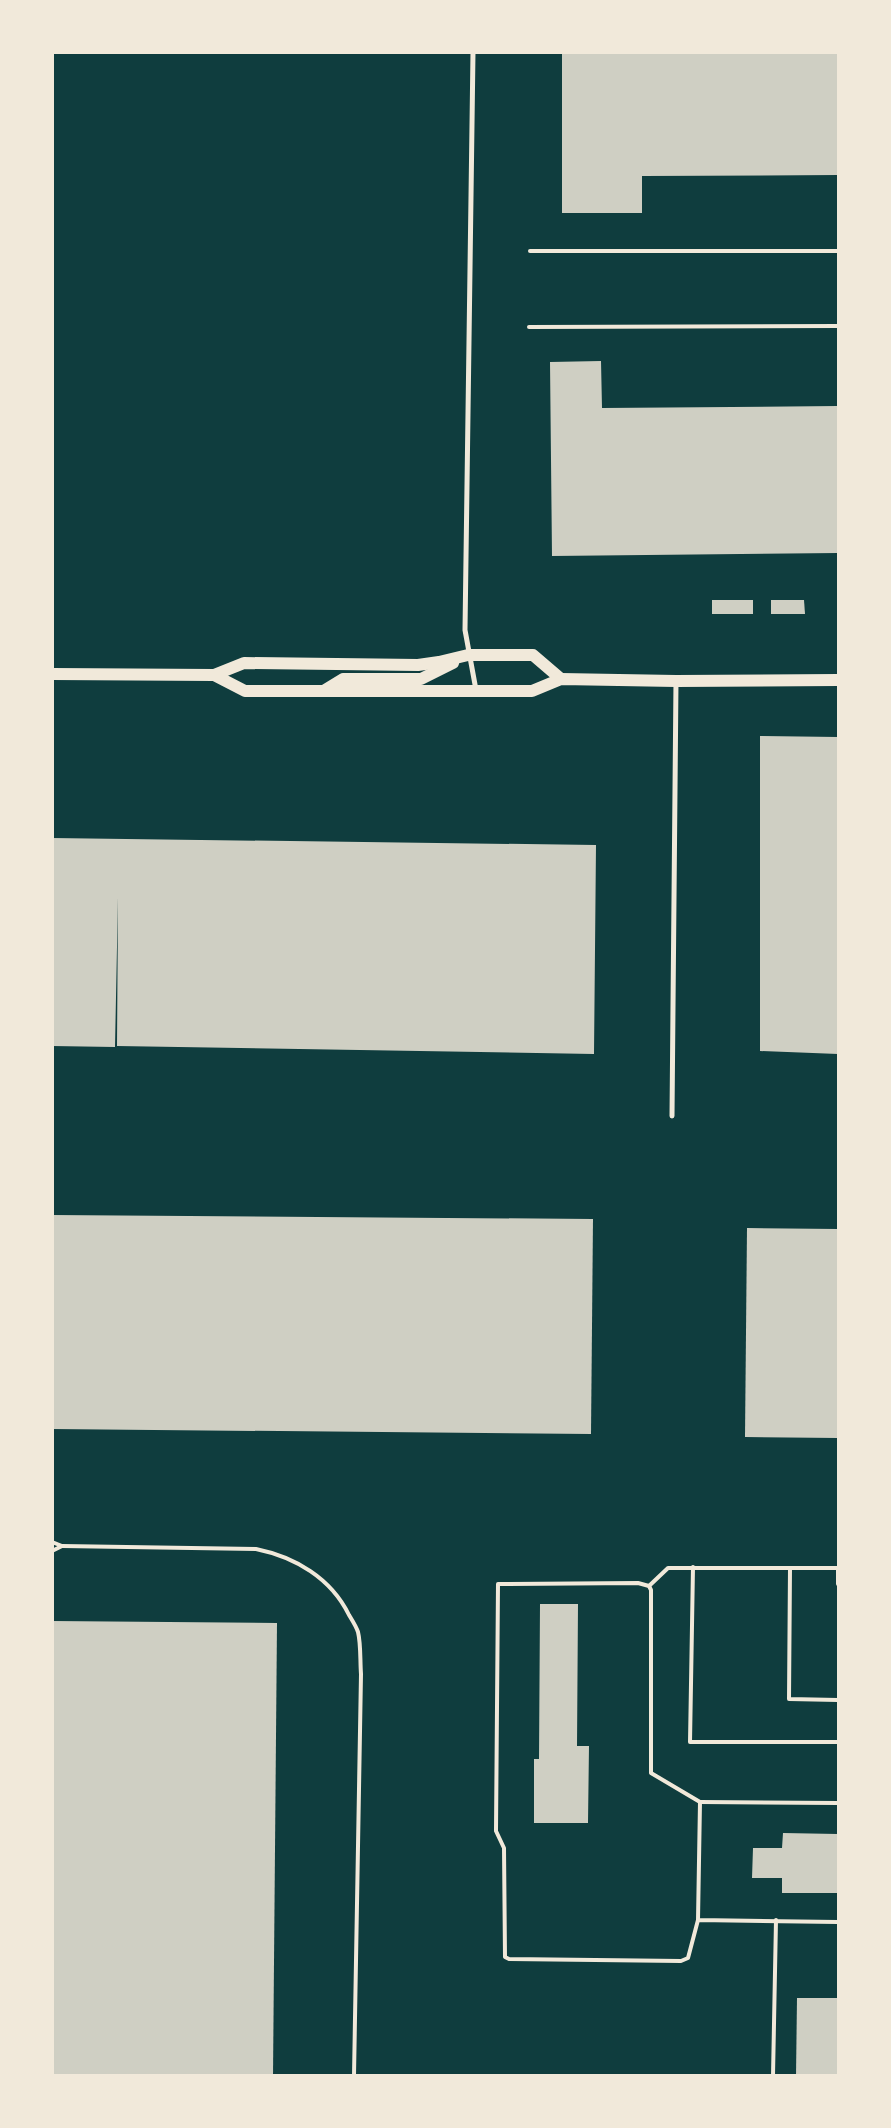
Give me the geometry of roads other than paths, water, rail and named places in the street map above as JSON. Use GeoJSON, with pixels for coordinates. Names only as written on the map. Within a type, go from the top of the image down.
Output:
{"type":"FeatureCollection","features":[{"type":"Feature","properties":{"kind":"main road"},"geometry":{"type":"LineString","coordinates":[[324,691],[343,679],[421,678],[468,655]]}},
{"type":"Feature","properties":{"kind":"main road"},"geometry":{"type":"LineString","coordinates":[[52,674],[214,675],[244,663],[418,665],[468,655],[533,655],[561,679]]}},
{"type":"Feature","properties":{"kind":"main road"},"geometry":{"type":"LineString","coordinates":[[214,675],[245,691],[532,691],[561,679],[676,681],[838,680]]}},
{"type":"Feature","properties":{"kind":"street"},"geometry":{"type":"LineString","coordinates":[[473,52],[465,630],[476,691]]}},
{"type":"Feature","properties":{"kind":"street"},"geometry":{"type":"LineString","coordinates":[[672,1116],[676,681]]}},
{"type":"Feature","properties":{"kind":"lane"},"geometry":{"type":"LineString","coordinates":[[530,251],[838,251]]}},
{"type":"Feature","properties":{"kind":"lane"},"geometry":{"type":"LineString","coordinates":[[529,327],[838,326]]}},
{"type":"Feature","properties":{"kind":"lane"},"geometry":{"type":"LineString","coordinates":[[52,1542],[62,1546],[256,1549],[276,1553],[294,1560],[319,1576],[342,1601],[358,1632],[361,1674],[354,2076]]}},
{"type":"Feature","properties":{"kind":"lane"},"geometry":{"type":"LineString","coordinates":[[52,1551],[62,1546]]}},
{"type":"Feature","properties":{"kind":"lane"},"geometry":{"type":"LineString","coordinates":[[693,1567],[690,1742],[838,1742]]}},
{"type":"Feature","properties":{"kind":"lane"},"geometry":{"type":"LineString","coordinates":[[649,1586],[668,1568],[693,1567],[838,1568],[838,1584]]}},
{"type":"Feature","properties":{"kind":"lane"},"geometry":{"type":"LineString","coordinates":[[790,1568],[789,1700],[838,1700]]}},
{"type":"Feature","properties":{"kind":"lane"},"geometry":{"type":"LineString","coordinates":[[649,1586],[638,1583],[500,1583],[497,1586],[496,1831],[504,1848],[503,1953],[505,1957],[509,1959],[681,1961],[688,1958],[698,1920],[700,1802]]}},
{"type":"Feature","properties":{"kind":"lane"},"geometry":{"type":"LineString","coordinates":[[649,1586],[651,1590],[651,1772],[700,1802],[838,1804]]}},
{"type":"Feature","properties":{"kind":"lane"},"geometry":{"type":"LineString","coordinates":[[698,1920],[838,1922]]}},
{"type":"Feature","properties":{"kind":"lane"},"geometry":{"type":"LineString","coordinates":[[773,2076],[776,1920]]}}]}
